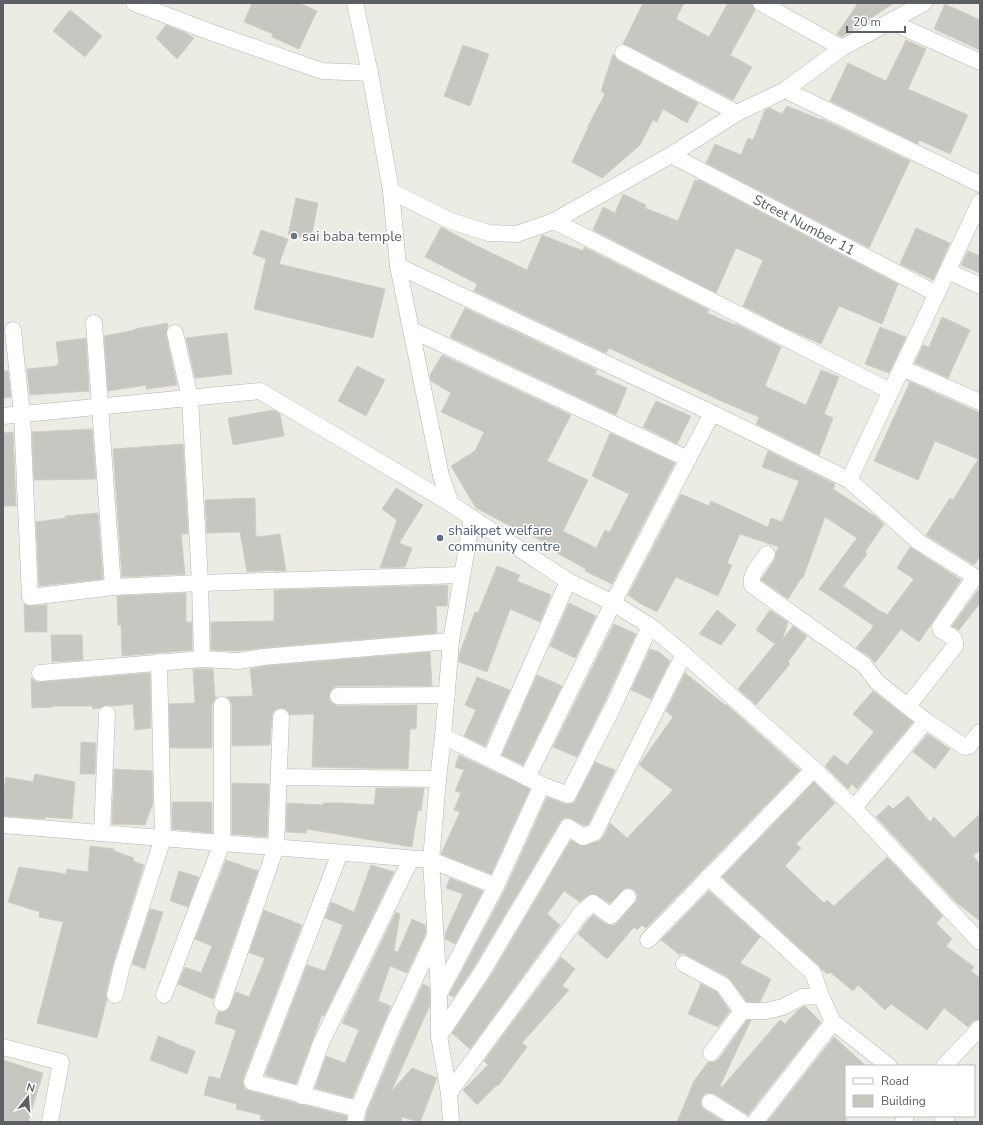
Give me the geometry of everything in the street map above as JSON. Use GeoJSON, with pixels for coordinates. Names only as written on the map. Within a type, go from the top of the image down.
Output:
{"type":"FeatureCollection","features":[{"type":"Feature","properties":{"kind":"street"},"geometry":{"type":"LineString","coordinates":[[134,3],[213,33],[322,71],[370,73]]}},
{"type":"Feature","properties":{"kind":"street"},"geometry":{"type":"LineString","coordinates":[[355,3],[370,73],[391,191],[398,266],[441,476],[451,504]]}},
{"type":"Feature","properties":{"kind":"street"},"geometry":{"type":"LineString","coordinates":[[761,3],[842,48]]}},
{"type":"Feature","properties":{"kind":"street"},"geometry":{"type":"LineString","coordinates":[[391,191],[452,221],[488,232],[517,234],[554,221],[671,155],[737,114],[785,90],[842,48],[924,3]]}},
{"type":"Feature","properties":{"kind":"street"},"geometry":{"type":"LineString","coordinates":[[891,22],[980,62]]}},
{"type":"Feature","properties":{"kind":"street"},"geometry":{"type":"LineString","coordinates":[[623,53],[737,114]]}},
{"type":"Feature","properties":{"kind":"street"},"geometry":{"type":"LineString","coordinates":[[785,90],[980,184]]}},
{"type":"Feature","properties":{"kind":"street","name":"Street Number 11"},"geometry":{"type":"LineString","coordinates":[[671,155],[937,294]]}},
{"type":"Feature","properties":{"kind":"street"},"geometry":{"type":"LineString","coordinates":[[849,480],[890,390],[902,368],[980,202]]}},
{"type":"Feature","properties":{"kind":"street"},"geometry":{"type":"LineString","coordinates":[[554,221],[890,390]]}},
{"type":"Feature","properties":{"kind":"street"},"geometry":{"type":"LineString","coordinates":[[398,266],[712,413],[849,480],[919,542],[978,577],[940,627],[941,630],[953,637],[956,641],[955,646],[908,706]]}},
{"type":"Feature","properties":{"kind":"street"},"geometry":{"type":"LineString","coordinates":[[948,271],[980,286]]}},
{"type":"Feature","properties":{"kind":"street"},"geometry":{"type":"LineString","coordinates":[[94,323],[113,587]]}},
{"type":"Feature","properties":{"kind":"street"},"geometry":{"type":"LineString","coordinates":[[13,330],[22,414],[30,597],[113,587],[462,575]]}},
{"type":"Feature","properties":{"kind":"street"},"geometry":{"type":"LineString","coordinates":[[412,330],[688,460]]}},
{"type":"Feature","properties":{"kind":"street"},"geometry":{"type":"LineString","coordinates":[[175,333],[190,398],[200,583],[202,659]]}},
{"type":"Feature","properties":{"kind":"street"},"geometry":{"type":"LineString","coordinates":[[902,368],[980,402]]}},
{"type":"Feature","properties":{"kind":"street"},"geometry":{"type":"LineString","coordinates":[[3,416],[260,391],[451,504],[568,581],[613,603],[650,626],[684,654],[814,769],[854,808],[980,942]]}},
{"type":"Feature","properties":{"kind":"street"},"geometry":{"type":"LineString","coordinates":[[527,778],[613,603],[712,413]]}},
{"type":"Feature","properties":{"kind":"street"},"geometry":{"type":"LineString","coordinates":[[451,1122],[449,1093],[439,1036],[439,994],[431,860],[438,779],[444,736],[451,641],[472,518]]}},
{"type":"Feature","properties":{"kind":"street"},"geometry":{"type":"LineString","coordinates":[[767,554],[753,576],[751,581],[752,585],[864,665],[877,682],[926,721],[965,747],[969,746],[980,732]]}},
{"type":"Feature","properties":{"kind":"street"},"geometry":{"type":"LineString","coordinates":[[490,759],[568,581]]}},
{"type":"Feature","properties":{"kind":"street"},"geometry":{"type":"LineString","coordinates":[[444,736],[542,786],[568,795],[613,707],[650,626]]}},
{"type":"Feature","properties":{"kind":"street"},"geometry":{"type":"LineString","coordinates":[[40,673],[202,659],[239,661],[263,657],[451,641]]}},
{"type":"Feature","properties":{"kind":"street"},"geometry":{"type":"LineString","coordinates":[[439,1036],[482,972],[568,826],[583,837],[595,832],[684,654]]}},
{"type":"Feature","properties":{"kind":"street"},"geometry":{"type":"LineString","coordinates":[[115,995],[122,966],[163,838],[160,662]]}},
{"type":"Feature","properties":{"kind":"street"},"geometry":{"type":"LineString","coordinates":[[338,696],[447,695]]}},
{"type":"Feature","properties":{"kind":"street"},"geometry":{"type":"LineString","coordinates":[[164,995],[222,843],[222,705]]}},
{"type":"Feature","properties":{"kind":"street"},"geometry":{"type":"LineString","coordinates":[[102,833],[107,714]]}},
{"type":"Feature","properties":{"kind":"street"},"geometry":{"type":"LineString","coordinates":[[222,1003],[276,848],[281,717]]}},
{"type":"Feature","properties":{"kind":"street"},"geometry":{"type":"LineString","coordinates":[[854,808],[926,721]]}},
{"type":"Feature","properties":{"kind":"street"},"geometry":{"type":"LineString","coordinates":[[648,940],[814,769]]}},
{"type":"Feature","properties":{"kind":"street"},"geometry":{"type":"LineString","coordinates":[[279,777],[438,779]]}},
{"type":"Feature","properties":{"kind":"street"},"geometry":{"type":"LineString","coordinates":[[439,994],[496,886],[542,786]]}},
{"type":"Feature","properties":{"kind":"street"},"geometry":{"type":"LineString","coordinates":[[3,825],[431,860],[496,886]]}},
{"type":"Feature","properties":{"kind":"street"},"geometry":{"type":"LineString","coordinates":[[340,852],[252,1082],[302,1096],[356,1116],[393,1025],[436,935]]}},
{"type":"Feature","properties":{"kind":"street"},"geometry":{"type":"LineString","coordinates":[[302,1096],[321,1043],[410,859]]}},
{"type":"Feature","properties":{"kind":"street"},"geometry":{"type":"LineString","coordinates":[[708,878],[812,973],[833,1022],[888,1065]]}},
{"type":"Feature","properties":{"kind":"street"},"geometry":{"type":"LineString","coordinates":[[449,1093],[581,913],[593,903],[611,916],[628,897]]}},
{"type":"Feature","properties":{"kind":"street"},"geometry":{"type":"LineString","coordinates":[[684,964],[723,985],[742,1011]]}},
{"type":"Feature","properties":{"kind":"street"},"geometry":{"type":"LineString","coordinates":[[742,1011],[766,1012],[782,1007],[802,997],[821,996]]}},
{"type":"Feature","properties":{"kind":"street"},"geometry":{"type":"LineString","coordinates":[[711,1053],[742,1011]]}},
{"type":"Feature","properties":{"kind":"street"},"geometry":{"type":"LineString","coordinates":[[755,1122],[833,1022]]}},
{"type":"Feature","properties":{"kind":"street"},"geometry":{"type":"LineString","coordinates":[[945,1065],[980,1028]]}},
{"type":"Feature","properties":{"kind":"street"},"geometry":{"type":"LineString","coordinates":[[3,1047],[60,1062],[50,1122]]}},
{"type":"Feature","properties":{"kind":"street"},"geometry":{"type":"LineString","coordinates":[[710,1102],[742,1122]]}},
{"type":"Feature","properties":{"kind":"building"},"geometry":{"type":"Polygon","coordinates":[[[252,3],[299,3],[317,11],[299,49],[272,37],[273,34],[244,22],[252,3]]]}},
{"type":"Feature","properties":{"kind":"building"},"geometry":{"type":"Polygon","coordinates":[[[643,3],[684,3],[676,19],[709,37],[728,3],[752,3],[755,10],[730,55],[752,67],[733,100],[623,44],[643,3]]]}},
{"type":"Feature","properties":{"kind":"building"},"geometry":{"type":"Polygon","coordinates":[[[858,3],[894,3],[842,37],[837,34],[858,3]]]}},
{"type":"Feature","properties":{"kind":"building"},"geometry":{"type":"Polygon","coordinates":[[[945,4],[980,20],[980,50],[934,29],[945,4]]]}},
{"type":"Feature","properties":{"kind":"building"},"geometry":{"type":"Polygon","coordinates":[[[70,10],[102,36],[85,57],[53,31],[70,10]]]}},
{"type":"Feature","properties":{"kind":"building"},"geometry":{"type":"Polygon","coordinates":[[[166,25],[194,38],[177,59],[156,38],[166,25]]]}},
{"type":"Feature","properties":{"kind":"building"},"geometry":{"type":"Polygon","coordinates":[[[906,40],[926,49],[908,89],[968,115],[950,154],[919,140],[918,144],[830,101],[848,63],[886,81],[906,40]]]}},
{"type":"Feature","properties":{"kind":"building"},"geometry":{"type":"Polygon","coordinates":[[[463,45],[489,54],[470,106],[444,96],[463,45]]]}},
{"type":"Feature","properties":{"kind":"building"},"geometry":{"type":"Polygon","coordinates":[[[613,54],[619,61],[698,103],[687,123],[663,109],[657,122],[653,120],[640,145],[602,178],[572,162],[587,128],[605,94],[601,91],[613,54]]]}},
{"type":"Feature","properties":{"kind":"building"},"geometry":{"type":"Polygon","coordinates":[[[787,106],[822,119],[910,161],[869,248],[706,163],[715,144],[741,155],[748,138],[753,140],[765,110],[770,108],[782,114],[787,106]]]}},
{"type":"Feature","properties":{"kind":"building"},"geometry":{"type":"Polygon","coordinates":[[[695,180],[699,180],[898,284],[882,324],[839,306],[821,344],[743,306],[763,260],[736,248],[716,293],[593,230],[603,207],[615,213],[623,194],[646,205],[645,208],[678,221],[695,180]]]}},
{"type":"Feature","properties":{"kind":"building"},"geometry":{"type":"Polygon","coordinates":[[[296,198],[318,203],[311,239],[288,235],[296,198]]]}},
{"type":"Feature","properties":{"kind":"building"},"geometry":{"type":"Polygon","coordinates":[[[441,227],[527,270],[542,235],[583,251],[584,247],[709,310],[707,313],[735,325],[736,324],[781,347],[765,386],[806,405],[821,370],[839,377],[824,414],[833,418],[819,455],[756,424],[759,417],[721,401],[609,348],[606,353],[474,291],[477,284],[425,257],[441,227]]]}},
{"type":"Feature","properties":{"kind":"building"},"geometry":{"type":"Polygon","coordinates":[[[916,228],[950,243],[933,280],[900,264],[916,228]]]}},
{"type":"Feature","properties":{"kind":"building"},"geometry":{"type":"Polygon","coordinates":[[[261,230],[288,239],[279,264],[385,289],[373,338],[254,309],[266,259],[253,254],[261,230]]]}},
{"type":"Feature","properties":{"kind":"building"},"geometry":{"type":"Polygon","coordinates":[[[968,251],[980,256],[980,273],[961,265],[968,251]]]}},
{"type":"Feature","properties":{"kind":"building"},"geometry":{"type":"Polygon","coordinates":[[[465,308],[597,370],[595,374],[627,388],[616,415],[450,337],[465,308]]]}},
{"type":"Feature","properties":{"kind":"building"},"geometry":{"type":"Polygon","coordinates":[[[942,317],[970,330],[948,378],[915,363],[923,345],[929,347],[942,317]]]}},
{"type":"Feature","properties":{"kind":"building"},"geometry":{"type":"Polygon","coordinates":[[[168,323],[166,335],[177,385],[146,389],[146,385],[108,391],[104,336],[168,323]]]}},
{"type":"Feature","properties":{"kind":"building"},"geometry":{"type":"Polygon","coordinates":[[[880,327],[906,337],[889,373],[865,364],[880,327]]]}},
{"type":"Feature","properties":{"kind":"building"},"geometry":{"type":"Polygon","coordinates":[[[227,333],[232,374],[195,378],[186,338],[227,333]]]}},
{"type":"Feature","properties":{"kind":"building"},"geometry":{"type":"Polygon","coordinates":[[[86,338],[89,391],[30,395],[27,369],[57,366],[57,364],[59,364],[56,342],[86,338]]]}},
{"type":"Feature","properties":{"kind":"building"},"geometry":{"type":"Polygon","coordinates":[[[442,355],[571,415],[547,461],[588,480],[563,531],[596,548],[605,530],[610,532],[629,494],[592,476],[610,433],[675,463],[612,584],[585,571],[586,569],[557,553],[559,551],[517,527],[516,529],[476,508],[451,466],[475,451],[484,432],[441,412],[451,393],[431,381],[430,375],[442,355]]]}},
{"type":"Feature","properties":{"kind":"building"},"geometry":{"type":"Polygon","coordinates":[[[357,366],[385,380],[366,416],[338,401],[357,366]]]}},
{"type":"Feature","properties":{"kind":"building"},"geometry":{"type":"Polygon","coordinates":[[[3,371],[8,371],[11,397],[3,398],[3,371]]]}},
{"type":"Feature","properties":{"kind":"building"},"geometry":{"type":"Polygon","coordinates":[[[906,380],[980,413],[980,556],[974,565],[926,535],[950,498],[953,500],[978,459],[935,441],[918,480],[874,461],[910,382],[906,380]]]}},
{"type":"Feature","properties":{"kind":"building"},"geometry":{"type":"Polygon","coordinates":[[[656,401],[691,416],[677,444],[643,427],[656,401]]]}},
{"type":"Feature","properties":{"kind":"building"},"geometry":{"type":"Polygon","coordinates":[[[274,410],[280,414],[284,436],[233,445],[228,418],[274,410]]]}},
{"type":"Feature","properties":{"kind":"building"},"geometry":{"type":"Polygon","coordinates":[[[92,429],[96,479],[34,480],[32,432],[92,429]]]}},
{"type":"Feature","properties":{"kind":"building"},"geometry":{"type":"Polygon","coordinates":[[[13,432],[16,506],[3,506],[3,433],[13,432]]]}},
{"type":"Feature","properties":{"kind":"building"},"geometry":{"type":"Polygon","coordinates":[[[183,444],[188,534],[181,534],[185,574],[122,577],[113,449],[183,444]]]}},
{"type":"Feature","properties":{"kind":"building"},"geometry":{"type":"Polygon","coordinates":[[[768,451],[835,484],[833,489],[874,515],[884,524],[865,552],[867,554],[843,586],[883,613],[884,612],[887,615],[914,579],[897,568],[910,547],[961,580],[919,642],[901,629],[875,663],[870,657],[856,648],[874,626],[819,589],[857,538],[825,517],[803,578],[802,577],[788,599],[761,580],[775,559],[776,552],[779,547],[740,534],[727,563],[732,565],[718,596],[676,577],[657,612],[628,595],[681,494],[709,506],[711,501],[768,527],[771,518],[782,522],[799,481],[762,467],[768,451]]]}},
{"type":"Feature","properties":{"kind":"building"},"geometry":{"type":"Polygon","coordinates":[[[396,488],[423,505],[399,543],[412,548],[405,567],[380,568],[397,520],[382,509],[396,488]]]}},
{"type":"Feature","properties":{"kind":"building"},"geometry":{"type":"Polygon","coordinates":[[[255,498],[256,537],[280,534],[286,571],[274,570],[247,572],[240,532],[207,533],[205,500],[255,498]]]}},
{"type":"Feature","properties":{"kind":"building"},"geometry":{"type":"Polygon","coordinates":[[[98,513],[103,579],[39,586],[36,522],[66,518],[65,516],[98,513]]]}},
{"type":"Feature","properties":{"kind":"building"},"geometry":{"type":"Polygon","coordinates":[[[497,566],[520,575],[517,581],[551,595],[540,622],[510,609],[487,672],[459,662],[459,655],[475,612],[478,613],[497,566]]]}},
{"type":"Feature","properties":{"kind":"building"},"geometry":{"type":"Polygon","coordinates":[[[448,585],[447,606],[436,606],[437,633],[238,651],[211,650],[211,622],[274,621],[274,590],[448,585]]]}},
{"type":"Feature","properties":{"kind":"building"},"geometry":{"type":"Polygon","coordinates":[[[978,590],[980,591],[980,603],[959,630],[952,626],[978,590]]]}},
{"type":"Feature","properties":{"kind":"building"},"geometry":{"type":"Polygon","coordinates":[[[186,593],[186,622],[192,622],[192,650],[122,656],[121,625],[118,625],[117,596],[186,593]]]}},
{"type":"Feature","properties":{"kind":"building"},"geometry":{"type":"Polygon","coordinates":[[[569,603],[596,616],[575,658],[550,646],[569,603]]]}},
{"type":"Feature","properties":{"kind":"building"},"geometry":{"type":"Polygon","coordinates":[[[24,604],[31,606],[47,605],[47,632],[25,632],[24,604]]]}},
{"type":"Feature","properties":{"kind":"building"},"geometry":{"type":"Polygon","coordinates":[[[717,610],[736,625],[721,645],[699,634],[717,610]]]}},
{"type":"Feature","properties":{"kind":"building"},"geometry":{"type":"Polygon","coordinates":[[[770,610],[788,622],[782,640],[793,626],[807,636],[788,662],[790,664],[756,705],[738,689],[775,644],[756,630],[770,610]]]}},
{"type":"Feature","properties":{"kind":"building"},"geometry":{"type":"Polygon","coordinates":[[[614,624],[636,634],[577,757],[553,747],[614,624]]]}},
{"type":"Feature","properties":{"kind":"building"},"geometry":{"type":"Polygon","coordinates":[[[51,635],[82,635],[83,660],[52,662],[51,635]]]}},
{"type":"Feature","properties":{"kind":"building"},"geometry":{"type":"Polygon","coordinates":[[[650,649],[659,652],[670,661],[651,699],[631,690],[650,649]]]}},
{"type":"Feature","properties":{"kind":"building"},"geometry":{"type":"Polygon","coordinates":[[[430,652],[432,686],[338,686],[333,688],[329,696],[330,701],[338,706],[417,705],[416,729],[410,729],[408,769],[312,767],[314,714],[290,715],[286,709],[282,708],[276,709],[273,712],[270,745],[232,746],[232,705],[227,697],[253,696],[250,669],[264,666],[430,652]]]}},
{"type":"Feature","properties":{"kind":"building"},"geometry":{"type":"Polygon","coordinates":[[[193,669],[213,669],[215,697],[217,697],[212,705],[212,748],[170,748],[169,704],[195,703],[193,669]]]}},
{"type":"Feature","properties":{"kind":"building"},"geometry":{"type":"Polygon","coordinates":[[[150,673],[151,728],[135,730],[133,704],[113,706],[107,705],[93,709],[92,706],[53,706],[32,708],[31,678],[36,682],[41,682],[150,673]]]}},
{"type":"Feature","properties":{"kind":"building"},"geometry":{"type":"Polygon","coordinates":[[[685,673],[725,705],[726,704],[800,770],[646,928],[642,925],[637,930],[634,927],[607,959],[578,934],[593,915],[606,924],[615,925],[635,903],[637,894],[630,888],[625,888],[610,903],[594,894],[587,896],[580,902],[564,891],[547,914],[560,925],[470,1049],[452,1033],[490,977],[571,840],[582,846],[599,841],[604,836],[610,823],[627,838],[673,790],[639,765],[673,717],[666,711],[685,673]]]}},
{"type":"Feature","properties":{"kind":"building"},"geometry":{"type":"Polygon","coordinates":[[[537,675],[562,686],[523,765],[502,755],[537,675]]]}},
{"type":"Feature","properties":{"kind":"building"},"geometry":{"type":"Polygon","coordinates":[[[477,677],[510,690],[485,746],[464,736],[476,710],[465,705],[477,677]]]}},
{"type":"Feature","properties":{"kind":"building"},"geometry":{"type":"Polygon","coordinates":[[[873,691],[913,722],[857,789],[852,784],[848,789],[825,766],[834,755],[847,765],[874,732],[853,714],[873,691]]]}},
{"type":"Feature","properties":{"kind":"building"},"geometry":{"type":"Polygon","coordinates":[[[928,734],[950,749],[935,769],[913,752],[928,734]]]}},
{"type":"Feature","properties":{"kind":"building"},"geometry":{"type":"Polygon","coordinates":[[[81,742],[96,743],[95,774],[80,774],[81,742]]]}},
{"type":"Feature","properties":{"kind":"building"},"geometry":{"type":"Polygon","coordinates":[[[459,755],[530,789],[491,874],[441,854],[460,812],[454,810],[461,793],[455,791],[464,770],[455,767],[459,755]]]}},
{"type":"Feature","properties":{"kind":"building"},"geometry":{"type":"Polygon","coordinates":[[[595,762],[615,770],[588,825],[584,826],[569,818],[564,818],[560,822],[474,967],[454,997],[449,995],[505,890],[547,797],[565,804],[574,803],[595,762]]]}},
{"type":"Feature","properties":{"kind":"building"},"geometry":{"type":"Polygon","coordinates":[[[114,769],[152,771],[153,803],[145,825],[112,824],[114,769]]]}},
{"type":"Feature","properties":{"kind":"building"},"geometry":{"type":"Polygon","coordinates":[[[35,774],[75,782],[72,819],[3,816],[3,793],[6,777],[33,782],[35,774]]]}},
{"type":"Feature","properties":{"kind":"building"},"geometry":{"type":"Polygon","coordinates":[[[814,782],[835,803],[796,844],[801,848],[785,866],[824,903],[827,900],[834,906],[887,857],[943,916],[936,923],[952,939],[946,946],[974,967],[971,971],[980,978],[980,1019],[973,1021],[968,1027],[944,1008],[927,1030],[891,1004],[885,1010],[858,985],[853,991],[830,972],[828,974],[822,970],[722,877],[814,782]]]}},
{"type":"Feature","properties":{"kind":"building"},"geometry":{"type":"Polygon","coordinates":[[[232,783],[269,784],[267,837],[232,834],[232,783]]]}},
{"type":"Feature","properties":{"kind":"building"},"geometry":{"type":"Polygon","coordinates":[[[376,788],[424,788],[421,811],[418,810],[412,847],[307,829],[306,833],[286,832],[287,803],[323,805],[323,803],[342,803],[374,805],[376,788]]]}},
{"type":"Feature","properties":{"kind":"building"},"geometry":{"type":"Polygon","coordinates":[[[908,796],[930,822],[934,817],[954,838],[980,814],[980,850],[973,856],[980,864],[980,921],[957,903],[876,817],[889,805],[893,809],[908,796]]]}},
{"type":"Feature","properties":{"kind":"building"},"geometry":{"type":"Polygon","coordinates":[[[172,802],[212,802],[212,833],[172,829],[172,802]]]}},
{"type":"Feature","properties":{"kind":"building"},"geometry":{"type":"Polygon","coordinates":[[[90,846],[114,849],[114,851],[134,858],[133,861],[144,865],[113,964],[106,993],[107,999],[97,1038],[37,1023],[63,922],[39,917],[40,912],[8,902],[19,867],[66,874],[67,869],[88,872],[90,846]]]}},
{"type":"Feature","properties":{"kind":"building"},"geometry":{"type":"Polygon","coordinates":[[[226,860],[258,871],[213,999],[178,984],[185,967],[201,973],[212,946],[195,939],[226,860]]]}},
{"type":"Feature","properties":{"kind":"building"},"geometry":{"type":"Polygon","coordinates":[[[371,865],[394,872],[324,1016],[322,1015],[296,1084],[265,1075],[307,965],[325,971],[343,925],[325,918],[331,902],[354,912],[371,865]]]}},
{"type":"Feature","properties":{"kind":"building"},"geometry":{"type":"Polygon","coordinates":[[[179,871],[199,877],[188,907],[170,901],[179,871]]]}},
{"type":"Feature","properties":{"kind":"building"},"geometry":{"type":"Polygon","coordinates":[[[450,878],[483,891],[455,944],[445,939],[445,934],[463,894],[446,888],[450,878]]]}},
{"type":"Feature","properties":{"kind":"building"},"geometry":{"type":"Polygon","coordinates":[[[709,891],[760,937],[740,963],[771,979],[760,1002],[747,1002],[728,977],[682,953],[680,955],[661,940],[709,891]]]}},
{"type":"Feature","properties":{"kind":"building"},"geometry":{"type":"Polygon","coordinates":[[[150,909],[163,912],[145,969],[132,964],[150,909]]]}},
{"type":"Feature","properties":{"kind":"building"},"geometry":{"type":"Polygon","coordinates":[[[264,910],[302,925],[243,1079],[243,1084],[245,1089],[250,1091],[299,1105],[347,1116],[346,1122],[270,1122],[260,1119],[261,1115],[236,1109],[237,1104],[204,1095],[209,1076],[220,1079],[236,1030],[215,1023],[218,1012],[228,1010],[236,992],[249,997],[265,958],[249,953],[264,910]]]}},
{"type":"Feature","properties":{"kind":"building"},"geometry":{"type":"Polygon","coordinates":[[[396,912],[400,914],[394,951],[398,952],[412,919],[425,925],[426,933],[407,973],[390,966],[378,1001],[391,1006],[352,1098],[315,1088],[326,1056],[345,1063],[359,1030],[342,1023],[396,912]]]}},
{"type":"Feature","properties":{"kind":"building"},"geometry":{"type":"Polygon","coordinates":[[[561,957],[575,969],[562,986],[569,990],[522,1043],[527,1047],[498,1086],[497,1085],[477,1105],[463,1090],[488,1065],[484,1061],[561,957]]]}},
{"type":"Feature","properties":{"kind":"building"},"geometry":{"type":"Polygon","coordinates":[[[423,984],[429,987],[430,1005],[391,1092],[412,1068],[437,1078],[420,1122],[402,1117],[401,1122],[365,1122],[367,1112],[402,1029],[423,984]]]}},
{"type":"Feature","properties":{"kind":"building"},"geometry":{"type":"Polygon","coordinates":[[[701,984],[717,992],[730,1011],[718,1027],[688,1014],[701,984]]]}},
{"type":"Feature","properties":{"kind":"building"},"geometry":{"type":"Polygon","coordinates":[[[805,1006],[821,1022],[748,1115],[715,1094],[706,1093],[702,1097],[701,1106],[724,1122],[677,1122],[694,1081],[708,1062],[714,1062],[719,1059],[747,1020],[751,1020],[720,1086],[722,1087],[780,1020],[785,1024],[798,1010],[805,1006]]]}},
{"type":"Feature","properties":{"kind":"building"},"geometry":{"type":"Polygon","coordinates":[[[158,1036],[195,1051],[187,1074],[150,1060],[158,1036]]]}},
{"type":"Feature","properties":{"kind":"building"},"geometry":{"type":"Polygon","coordinates":[[[834,1037],[865,1065],[845,1065],[846,1122],[767,1122],[834,1037]]]}},
{"type":"Feature","properties":{"kind":"building"},"geometry":{"type":"Polygon","coordinates":[[[3,1060],[43,1073],[28,1122],[3,1122],[3,1060]]]}},
{"type":"Feature","properties":{"kind":"place","name":"sai baba temple"},"geometry":{"type":"Point","coordinates":[294,236]}},
{"type":"Feature","properties":{"kind":"place","name":"shaikpet welfare community centre"},"geometry":{"type":"Point","coordinates":[440,538]}}]}
